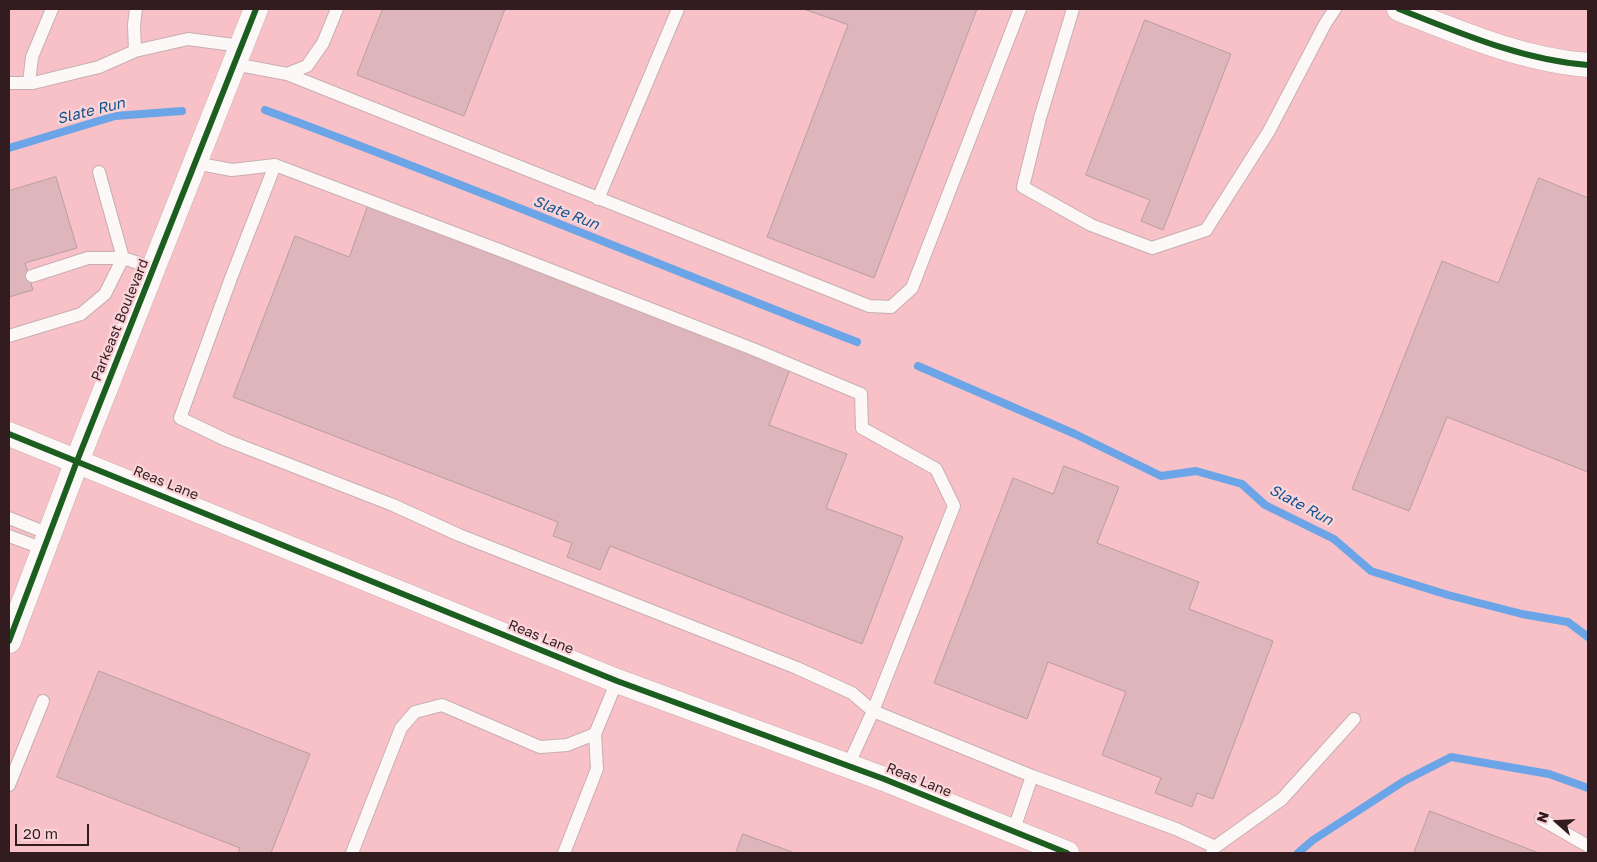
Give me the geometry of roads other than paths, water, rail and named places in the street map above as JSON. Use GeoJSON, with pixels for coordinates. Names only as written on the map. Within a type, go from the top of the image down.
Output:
{"type":"FeatureCollection","features":[{"type":"Feature","properties":{"kind":"street","name":"Parkeast Boulevard"},"geometry":{"type":"LineString","coordinates":[[9,641],[77,461],[256,9]]}},
{"type":"Feature","properties":{"kind":"street"},"geometry":{"type":"LineString","coordinates":[[1408,10],[1474,38],[1507,49],[1541,58],[1588,65]]}},
{"type":"Feature","properties":{"kind":"street","name":"Reas Lane"},"geometry":{"type":"LineString","coordinates":[[9,434],[617,681],[884,779],[1067,853]]}},
{"type":"Feature","properties":{"kind":"lane"},"geometry":{"type":"LineString","coordinates":[[29,83],[32,57],[52,9]]}},
{"type":"Feature","properties":{"kind":"lane"},"geometry":{"type":"LineString","coordinates":[[135,51],[134,25],[136,9]]}},
{"type":"Feature","properties":{"kind":"lane"},"geometry":{"type":"LineString","coordinates":[[287,74],[307,66],[323,43],[337,9]]}},
{"type":"Feature","properties":{"kind":"lane"},"geometry":{"type":"LineString","coordinates":[[598,199],[678,9]]}},
{"type":"Feature","properties":{"kind":"lane"},"geometry":{"type":"LineString","coordinates":[[9,83],[29,83],[99,67],[135,51],[188,39],[287,74],[869,306],[891,307],[912,288],[1020,9]]}},
{"type":"Feature","properties":{"kind":"lane"},"geometry":{"type":"LineString","coordinates":[[1073,9],[1040,118],[1023,187],[1091,225],[1152,248],[1206,230],[1269,131],[1334,9]]}},
{"type":"Feature","properties":{"kind":"lane"},"geometry":{"type":"LineString","coordinates":[[195,163],[232,170],[275,165],[735,342],[861,394],[862,428],[936,469],[954,506],[873,711],[848,766]]}},
{"type":"Feature","properties":{"kind":"lane"},"geometry":{"type":"LineString","coordinates":[[275,165],[180,418],[226,440],[393,505],[459,535],[797,668],[852,693],[873,711],[1032,776],[1176,829],[1214,850],[1282,799],[1354,719]]}},
{"type":"Feature","properties":{"kind":"lane"},"geometry":{"type":"LineString","coordinates":[[9,336],[81,314],[105,294],[123,258],[99,172]]}},
{"type":"Feature","properties":{"kind":"lane"},"geometry":{"type":"LineString","coordinates":[[32,276],[88,258],[123,258],[154,268]]}},
{"type":"Feature","properties":{"kind":"lane"},"geometry":{"type":"LineString","coordinates":[[9,518],[47,541]]}},
{"type":"Feature","properties":{"kind":"lane"},"geometry":{"type":"LineString","coordinates":[[9,536],[47,541]]}},
{"type":"Feature","properties":{"kind":"lane"},"geometry":{"type":"LineString","coordinates":[[564,853],[597,769],[595,734],[617,681]]}},
{"type":"Feature","properties":{"kind":"lane"},"geometry":{"type":"LineString","coordinates":[[9,785],[43,701]]}},
{"type":"Feature","properties":{"kind":"lane"},"geometry":{"type":"LineString","coordinates":[[352,853],[401,728],[415,712],[442,705],[540,747],[567,745],[595,734]]}},
{"type":"Feature","properties":{"kind":"lane"},"geometry":{"type":"LineString","coordinates":[[1013,832],[1032,776]]}},
{"type":"Feature","properties":{"kind":"lane"},"geometry":{"type":"LineString","coordinates":[[1541,818],[1588,846]]}},
{"type":"Feature","properties":{"kind":"waterway","name":"Slate Run"},"geometry":{"type":"LineString","coordinates":[[265,110],[487,195],[857,342]]}},
{"type":"Feature","properties":{"kind":"waterway","name":"Slate Run"},"geometry":{"type":"LineString","coordinates":[[9,148],[115,116],[182,111]]}},
{"type":"Feature","properties":{"kind":"waterway","name":"Slate Run"},"geometry":{"type":"LineString","coordinates":[[918,366],[1075,434],[1161,476],[1196,471],[1242,484],[1265,505],[1334,539],[1371,571],[1448,595],[1522,614],[1568,622],[1588,637]]}},
{"type":"Feature","properties":{"kind":"waterway"},"geometry":{"type":"LineString","coordinates":[[1298,853],[1313,840],[1404,781],[1451,757],[1549,774],[1588,788]]}}]}
